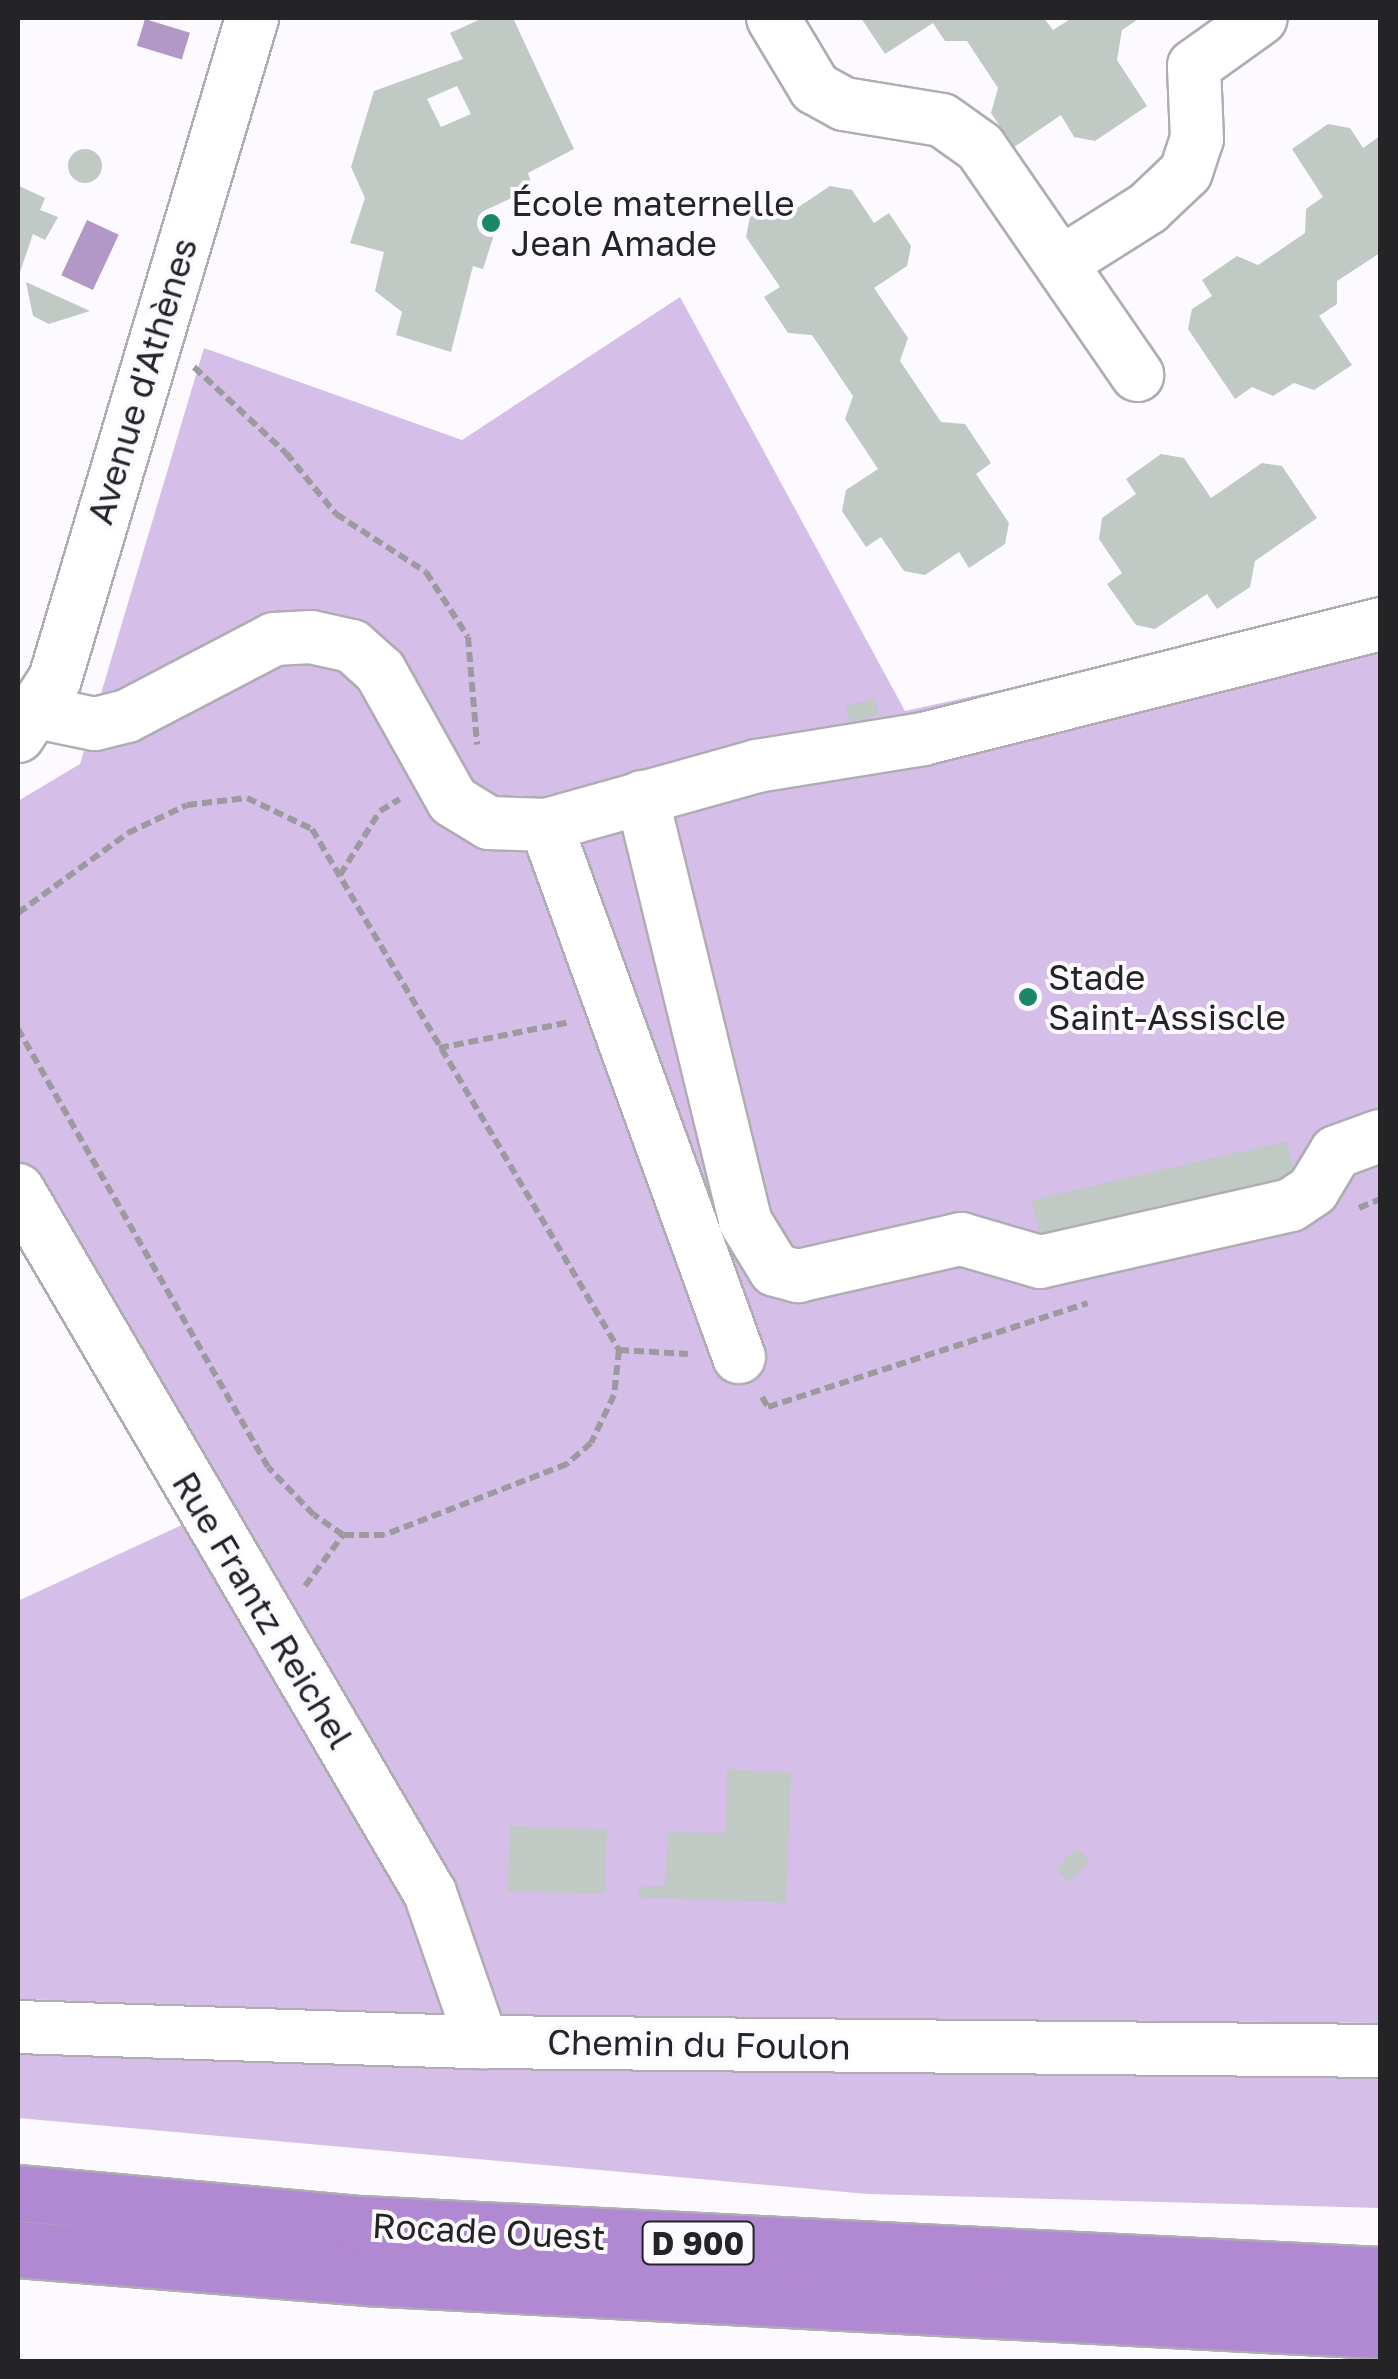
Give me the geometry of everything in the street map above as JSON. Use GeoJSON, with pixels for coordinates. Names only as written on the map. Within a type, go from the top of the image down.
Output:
{"type":"FeatureCollection","features":[{"type":"Feature","properties":{"kind":"highway","name":"Rocade Ouest"},"geometry":{"type":"LineString","coordinates":[[18,2193],[381,2225],[1380,2276]]}},
{"type":"Feature","properties":{"kind":"highway","name":"Rocade Ouest"},"geometry":{"type":"LineString","coordinates":[[18,2249],[365,2277],[1380,2330]]}},
{"type":"Feature","properties":{"kind":"street","name":"Avenue d'Athènes"},"geometry":{"type":"LineString","coordinates":[[27,725],[55,679],[252,18]]}},
{"type":"Feature","properties":{"kind":"street"},"geometry":{"type":"LineString","coordinates":[[773,18],[815,88],[844,104],[942,120],[980,147],[1137,375]]}},
{"type":"Feature","properties":{"kind":"street"},"geometry":{"type":"LineString","coordinates":[[1061,262],[1148,208],[1186,172],[1196,140],[1194,66],[1262,18]]}},
{"type":"Feature","properties":{"kind":"street"},"geometry":{"type":"LineString","coordinates":[[27,725],[95,724],[127,716],[274,639],[311,636],[352,646],[380,672],[453,801],[488,823],[546,825],[757,766],[923,738],[1380,624]]}},
{"type":"Feature","properties":{"kind":"street"},"geometry":{"type":"LineString","coordinates":[[642,797],[745,1221],[758,1252],[776,1270],[798,1276],[962,1238],[1040,1262],[1290,1205],[1313,1190],[1336,1152],[1380,1136]]}},
{"type":"Feature","properties":{"kind":"street"},"geometry":{"type":"LineString","coordinates":[[546,825],[739,1356]]}},
{"type":"Feature","properties":{"kind":"street","name":"Rue Frantz Reichel"},"geometry":{"type":"LineString","coordinates":[[18,1190],[430,1893],[482,2042]]}},
{"type":"Feature","properties":{"kind":"street","name":"Chemin du Foulon"},"geometry":{"type":"LineString","coordinates":[[18,2027],[482,2042],[1380,2051]]}},
{"type":"Feature","properties":{"kind":"path"},"geometry":{"type":"LineString","coordinates":[[169,287],[194,368],[286,452],[336,514],[426,572],[468,637],[478,759],[438,774],[380,812],[340,876]]}},
{"type":"Feature","properties":{"kind":"path"},"geometry":{"type":"LineString","coordinates":[[18,913],[128,832],[187,805],[248,798],[312,829],[619,1350],[614,1395],[591,1443],[567,1464],[384,1535],[343,1535],[268,1468],[18,1029]]}},
{"type":"Feature","properties":{"kind":"path"},"geometry":{"type":"LineString","coordinates":[[439,1048],[615,1016]]}},
{"type":"Feature","properties":{"kind":"path"},"geometry":{"type":"LineString","coordinates":[[1344,1214],[1380,1198]]}},
{"type":"Feature","properties":{"kind":"path"},"geometry":{"type":"LineString","coordinates":[[619,1350],[739,1356],[768,1407],[1101,1298]]}},
{"type":"Feature","properties":{"kind":"path"},"geometry":{"type":"LineString","coordinates":[[270,1621],[343,1535]]}},
{"type":"Feature","properties":{"kind":"shaded area"},"geometry":{"type":"Polygon","coordinates":[[[145,19],[190,33],[182,60],[137,46],[145,19]]]}},
{"type":"Feature","properties":{"kind":"shaded area"},"geometry":{"type":"Polygon","coordinates":[[[87,220],[119,235],[93,290],[61,275],[87,220]]]}},
{"type":"Feature","properties":{"kind":"shaded area"},"geometry":{"type":"Polygon","coordinates":[[[680,297],[905,711],[1380,607],[1380,2023],[482,2015],[18,1999],[18,1601],[184,1524],[18,1230],[18,801],[80,764],[204,348],[462,440],[680,297]]]}},
{"type":"Feature","properties":{"kind":"shaded area"},"geometry":{"type":"Polygon","coordinates":[[[18,2051],[1380,2076],[1380,2208],[868,2194],[18,2118],[18,2051]]]}},
{"type":"Feature","properties":{"kind":"building"},"geometry":{"type":"Polygon","coordinates":[[[483,18],[513,18],[574,149],[528,173],[533,188],[484,211],[494,235],[483,269],[473,266],[451,352],[396,335],[402,312],[375,291],[384,252],[350,243],[365,198],[351,167],[374,91],[463,59],[450,33],[483,18]],[[457,86],[427,99],[441,127],[471,114],[457,86]]]}},
{"type":"Feature","properties":{"kind":"building"},"geometry":{"type":"Polygon","coordinates":[[[861,18],[1044,18],[1053,30],[1072,18],[1140,18],[1122,30],[1117,60],[1147,106],[1095,141],[1074,137],[1061,115],[1014,147],[991,113],[998,88],[967,41],[945,41],[933,23],[885,54],[861,18]]]}},
{"type":"Feature","properties":{"kind":"building"},"geometry":{"type":"Polygon","coordinates":[[[1328,124],[1350,128],[1363,148],[1380,136],[1380,253],[1337,281],[1337,304],[1319,316],[1352,365],[1314,390],[1294,383],[1273,396],[1252,387],[1235,399],[1188,329],[1192,309],[1212,296],[1202,280],[1237,256],[1258,265],[1305,233],[1306,209],[1323,197],[1292,149],[1328,124]]]}},
{"type":"Feature","properties":{"kind":"building"},"geometry":{"type":"Polygon","coordinates":[[[85,149],[97,154],[102,166],[97,178],[85,183],[73,178],[68,166],[73,154],[85,149]]]}},
{"type":"Feature","properties":{"kind":"building"},"geometry":{"type":"Polygon","coordinates":[[[19,186],[45,198],[40,210],[58,217],[45,240],[33,234],[18,278],[19,186]]]}},
{"type":"Feature","properties":{"kind":"building"},"geometry":{"type":"Polygon","coordinates":[[[830,186],[852,190],[874,223],[889,213],[911,246],[907,266],[874,288],[908,338],[900,361],[941,422],[965,424],[991,463],[976,474],[1009,523],[1005,544],[969,568],[959,552],[925,575],[904,571],[881,537],[866,547],[842,511],[846,490],[878,469],[845,419],[853,396],[812,335],[788,333],[764,297],[780,287],[746,237],[750,217],[786,193],[797,208],[830,186]]]}},
{"type":"Feature","properties":{"kind":"building"},"geometry":{"type":"Polygon","coordinates":[[[26,282],[90,311],[49,324],[33,316],[26,282]]]}},
{"type":"Feature","properties":{"kind":"building"},"geometry":{"type":"Polygon","coordinates":[[[1161,454],[1184,458],[1211,498],[1262,463],[1282,466],[1317,518],[1255,561],[1250,587],[1217,609],[1207,594],[1155,629],[1136,625],[1107,584],[1122,573],[1099,539],[1102,518],[1136,494],[1126,479],[1161,454]]]}},
{"type":"Feature","properties":{"kind":"building"},"geometry":{"type":"Polygon","coordinates":[[[874,698],[879,714],[850,723],[845,707],[874,698]]]}},
{"type":"Feature","properties":{"kind":"building"},"geometry":{"type":"Polygon","coordinates":[[[1287,1141],[1296,1180],[1041,1239],[1032,1200],[1287,1141]]]}},
{"type":"Feature","properties":{"kind":"building"},"geometry":{"type":"Polygon","coordinates":[[[727,1769],[791,1773],[786,1903],[639,1897],[639,1887],[665,1886],[668,1832],[726,1833],[727,1769]]]}},
{"type":"Feature","properties":{"kind":"building"},"geometry":{"type":"Polygon","coordinates":[[[510,1826],[607,1829],[605,1894],[508,1891],[510,1826]]]}},
{"type":"Feature","properties":{"kind":"building"},"geometry":{"type":"Polygon","coordinates":[[[1077,1848],[1090,1862],[1069,1882],[1056,1868],[1077,1848]]]}},
{"type":"Feature","properties":{"kind":"place","name":"École maternelle Jean Amade"},"geometry":{"type":"Point","coordinates":[491,223]}},
{"type":"Feature","properties":{"kind":"place","name":"Stade Saint-Assiscle"},"geometry":{"type":"Point","coordinates":[1028,997]}}]}
